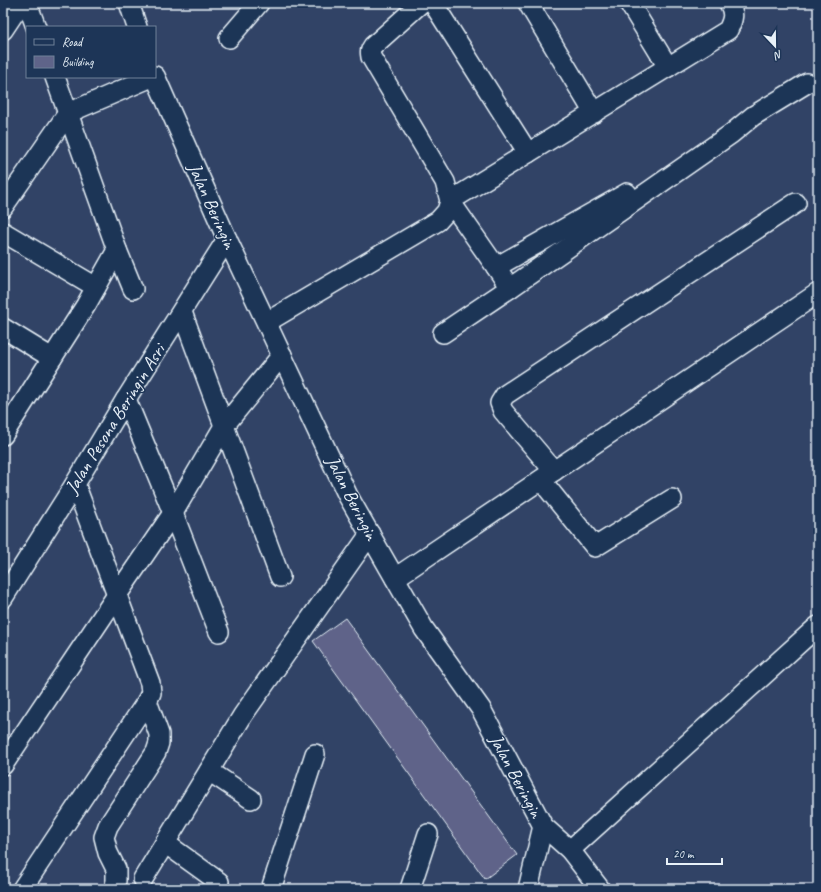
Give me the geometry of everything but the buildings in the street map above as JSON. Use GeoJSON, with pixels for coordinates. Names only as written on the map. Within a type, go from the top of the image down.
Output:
{"type":"FeatureCollection","features":[{"type":"Feature","properties":{"kind":"street"},"geometry":{"type":"LineString","coordinates":[[3,30],[21,3]]}},
{"type":"Feature","properties":{"kind":"street"},"geometry":{"type":"LineString","coordinates":[[27,3],[36,26]]}},
{"type":"Feature","properties":{"kind":"street"},"geometry":{"type":"LineString","coordinates":[[129,3],[138,26]]}},
{"type":"Feature","properties":{"kind":"street"},"geometry":{"type":"LineString","coordinates":[[229,38],[258,3]]}},
{"type":"Feature","properties":{"kind":"street"},"geometry":{"type":"LineString","coordinates":[[421,3],[373,46],[370,50],[371,57],[445,182],[450,200],[510,288]]}},
{"type":"Feature","properties":{"kind":"street"},"geometry":{"type":"LineString","coordinates":[[433,3],[528,153]]}},
{"type":"Feature","properties":{"kind":"street"},"geometry":{"type":"LineString","coordinates":[[528,3],[594,113]]}},
{"type":"Feature","properties":{"kind":"street"},"geometry":{"type":"LineString","coordinates":[[629,3],[668,67]]}},
{"type":"Feature","properties":{"kind":"street"},"geometry":{"type":"LineString","coordinates":[[267,322],[438,221],[447,211],[450,200],[728,30],[733,16],[732,8],[729,3]]}},
{"type":"Feature","properties":{"kind":"street"},"geometry":{"type":"LineString","coordinates":[[55,78],[117,250],[133,288]]}},
{"type":"Feature","properties":{"kind":"street"},"geometry":{"type":"LineString","coordinates":[[3,207],[68,113],[150,78]]}},
{"type":"Feature","properties":{"kind":"street","name":"Jalan Beringin"},"geometry":{"type":"LineString","coordinates":[[156,78],[227,239],[348,496],[424,629],[481,709],[543,826],[570,850],[600,889]]}},
{"type":"Feature","properties":{"kind":"street"},"geometry":{"type":"LineString","coordinates":[[443,334],[731,134],[753,116],[807,83]]}},
{"type":"Feature","properties":{"kind":"street"},"geometry":{"type":"LineString","coordinates":[[496,267],[731,134]]}},
{"type":"Feature","properties":{"kind":"street"},"geometry":{"type":"LineString","coordinates":[[672,499],[595,547],[503,411],[500,403],[505,395],[796,203]]}},
{"type":"Feature","properties":{"kind":"street"},"geometry":{"type":"LineString","coordinates":[[3,232],[96,287]]}},
{"type":"Feature","properties":{"kind":"street","name":"Jalan Pesona Beringin Asri"},"geometry":{"type":"LineString","coordinates":[[3,598],[227,239]]}},
{"type":"Feature","properties":{"kind":"street"},"geometry":{"type":"LineString","coordinates":[[4,432],[86,305],[117,250]]}},
{"type":"Feature","properties":{"kind":"street"},"geometry":{"type":"LineString","coordinates":[[395,578],[818,293]]}},
{"type":"Feature","properties":{"kind":"street"},"geometry":{"type":"LineString","coordinates":[[182,312],[280,577]]}},
{"type":"Feature","properties":{"kind":"street"},"geometry":{"type":"LineString","coordinates":[[3,328],[52,358]]}},
{"type":"Feature","properties":{"kind":"street"},"geometry":{"type":"LineString","coordinates":[[3,765],[173,512],[224,426],[282,355]]}},
{"type":"Feature","properties":{"kind":"street"},"geometry":{"type":"LineString","coordinates":[[126,399],[173,512],[219,632]]}},
{"type":"Feature","properties":{"kind":"street"},"geometry":{"type":"LineString","coordinates":[[22,889],[151,694],[150,683],[75,484]]}},
{"type":"Feature","properties":{"kind":"street"},"geometry":{"type":"LineString","coordinates":[[143,879],[243,715],[370,534]]}},
{"type":"Feature","properties":{"kind":"street"},"geometry":{"type":"LineString","coordinates":[[570,850],[818,626]]}},
{"type":"Feature","properties":{"kind":"street"},"geometry":{"type":"LineString","coordinates":[[114,889],[116,869],[108,853],[104,837],[108,826],[156,752],[160,743],[159,734],[147,701]]}},
{"type":"Feature","properties":{"kind":"street"},"geometry":{"type":"LineString","coordinates":[[271,889],[315,754]]}},
{"type":"Feature","properties":{"kind":"street"},"geometry":{"type":"LineString","coordinates":[[209,771],[251,799]]}},
{"type":"Feature","properties":{"kind":"street"},"geometry":{"type":"LineString","coordinates":[[528,889],[543,826]]}},
{"type":"Feature","properties":{"kind":"street"},"geometry":{"type":"LineString","coordinates":[[410,889],[428,834]]}},
{"type":"Feature","properties":{"kind":"street"},"geometry":{"type":"LineString","coordinates":[[164,843],[219,882]]}}]}
